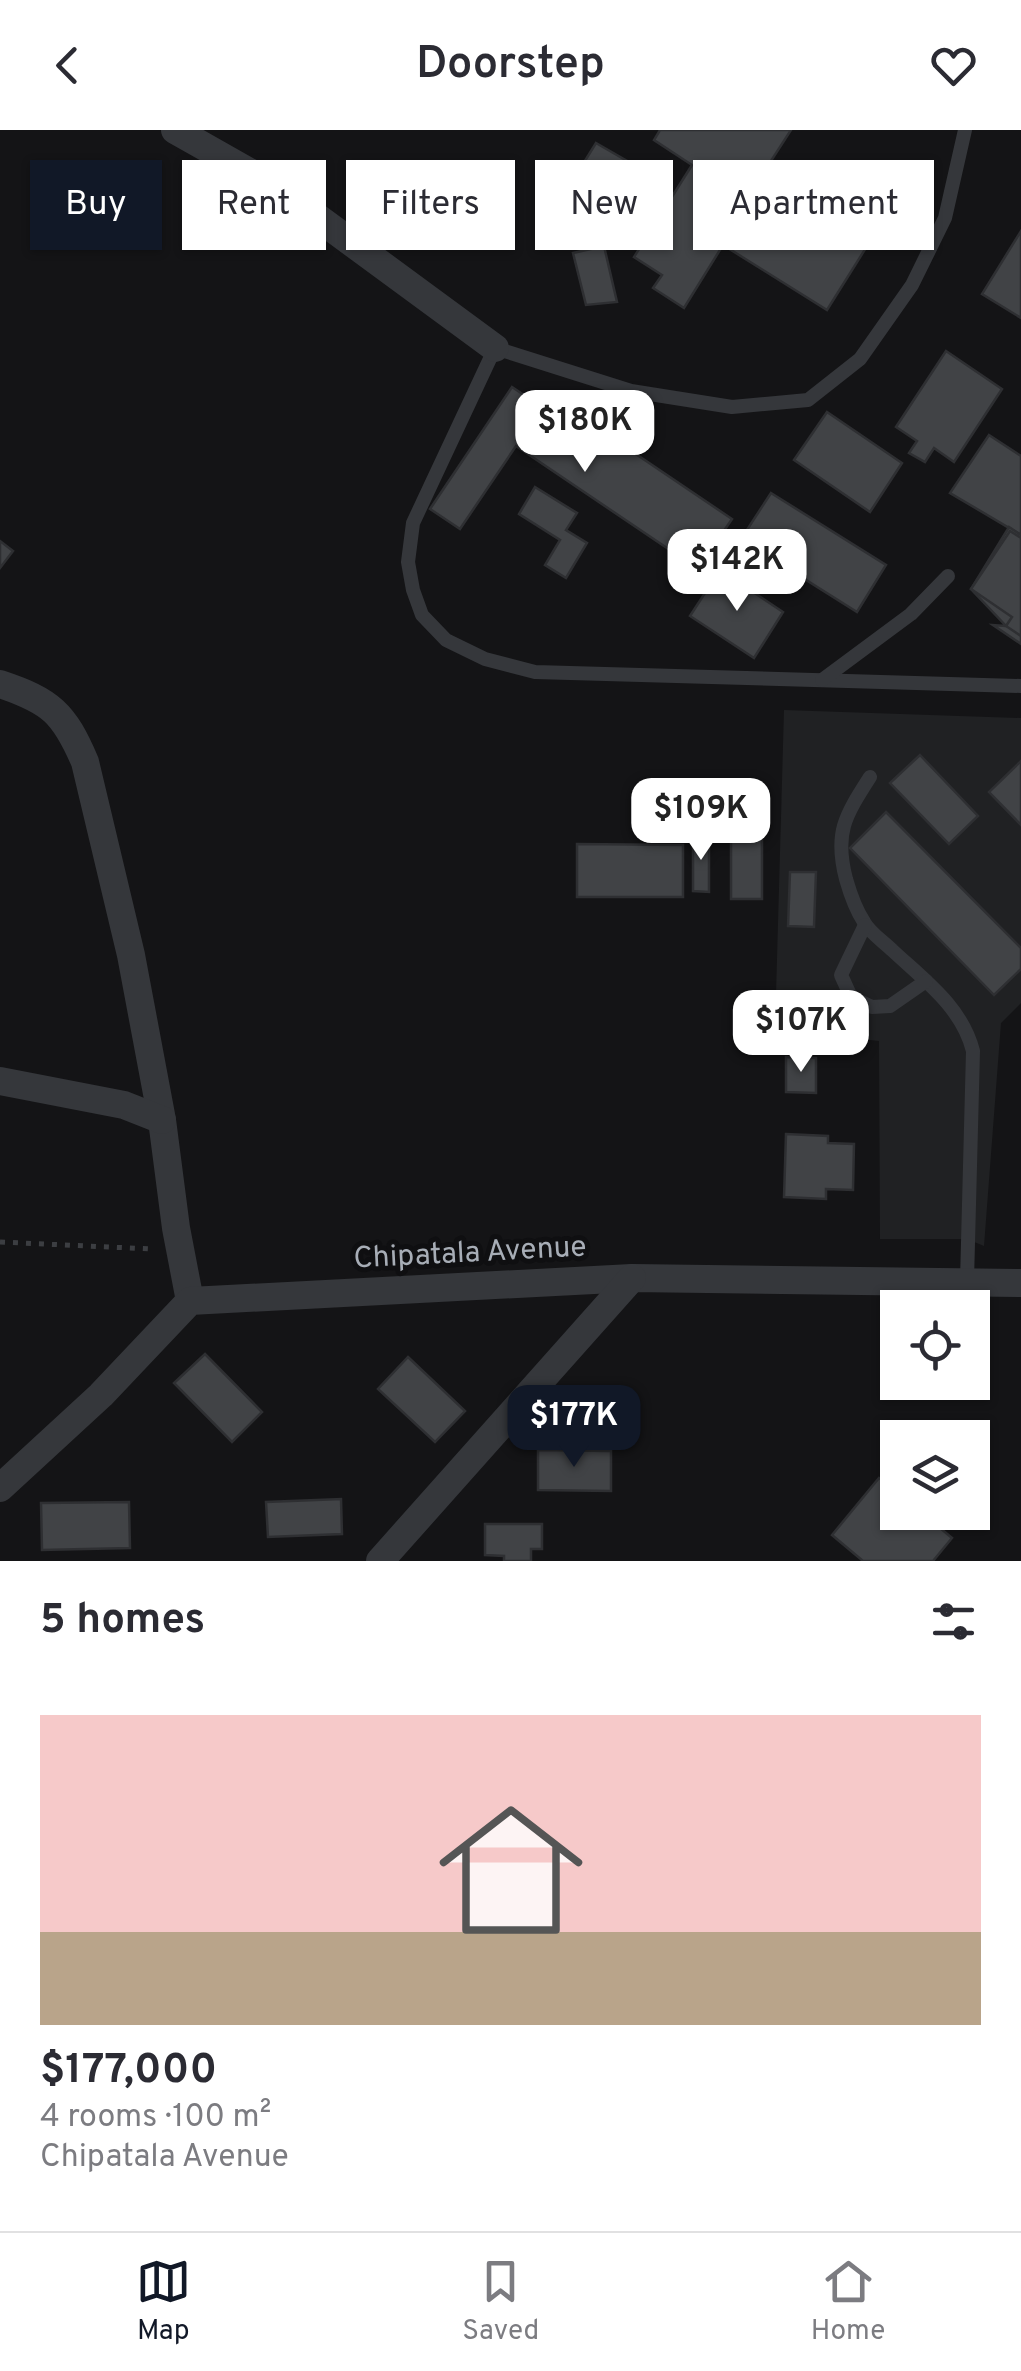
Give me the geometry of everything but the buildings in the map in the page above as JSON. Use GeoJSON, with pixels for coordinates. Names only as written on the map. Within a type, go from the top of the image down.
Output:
{"type":"FeatureCollection","features":[{"type":"Feature","properties":{"kind":"street"},"geometry":{"type":"LineString","coordinates":[[175,130],[276,187],[495,348]]}},
{"type":"Feature","properties":{"kind":"street"},"geometry":{"type":"LineString","coordinates":[[0,684],[33,696],[59,714],[73,733],[85,762],[131,955],[190,1301],[101,1394],[0,1488]]}},
{"type":"Feature","properties":{"kind":"street"},"geometry":{"type":"LineString","coordinates":[[0,1081],[124,1105],[162,1120]]}},
{"type":"Feature","properties":{"kind":"street"},"geometry":{"type":"LineString","coordinates":[[380,1561],[632,1278]]}},
{"type":"Feature","properties":{"kind":"street","name":"Chipatala Avenue"},"geometry":{"type":"LineString","coordinates":[[190,1301],[632,1278],[1021,1283]]}},
{"type":"Feature","properties":{"kind":"lane"},"geometry":{"type":"LineString","coordinates":[[965,130],[946,218],[912,286],[860,359],[808,400],[732,407],[631,390],[495,348],[413,523],[408,562],[422,615],[446,640],[485,659],[536,672],[1021,686]]}},
{"type":"Feature","properties":{"kind":"lane"},"geometry":{"type":"LineString","coordinates":[[821,680],[911,614],[948,576]]}},
{"type":"Feature","properties":{"kind":"lane"},"geometry":{"type":"LineString","coordinates":[[870,777],[851,806],[841,838],[840,854],[848,888],[865,925],[957,1012],[973,1051],[968,1281]]}},
{"type":"Feature","properties":{"kind":"lane"},"geometry":{"type":"LineString","coordinates":[[865,925],[841,975],[851,997],[872,1008],[890,1006],[926,982]]}},
{"type":"Feature","properties":{"kind":"path"},"geometry":{"type":"LineString","coordinates":[[0,1242],[181,1250]]}},
{"type":"Feature","properties":{"kind":"shaded area"},"geometry":{"type":"Polygon","coordinates":[[[784,710],[1021,718],[1021,1003],[1001,1023],[984,1246],[967,1239],[880,1239],[879,1041],[775,1030],[784,710]]]}}]}
